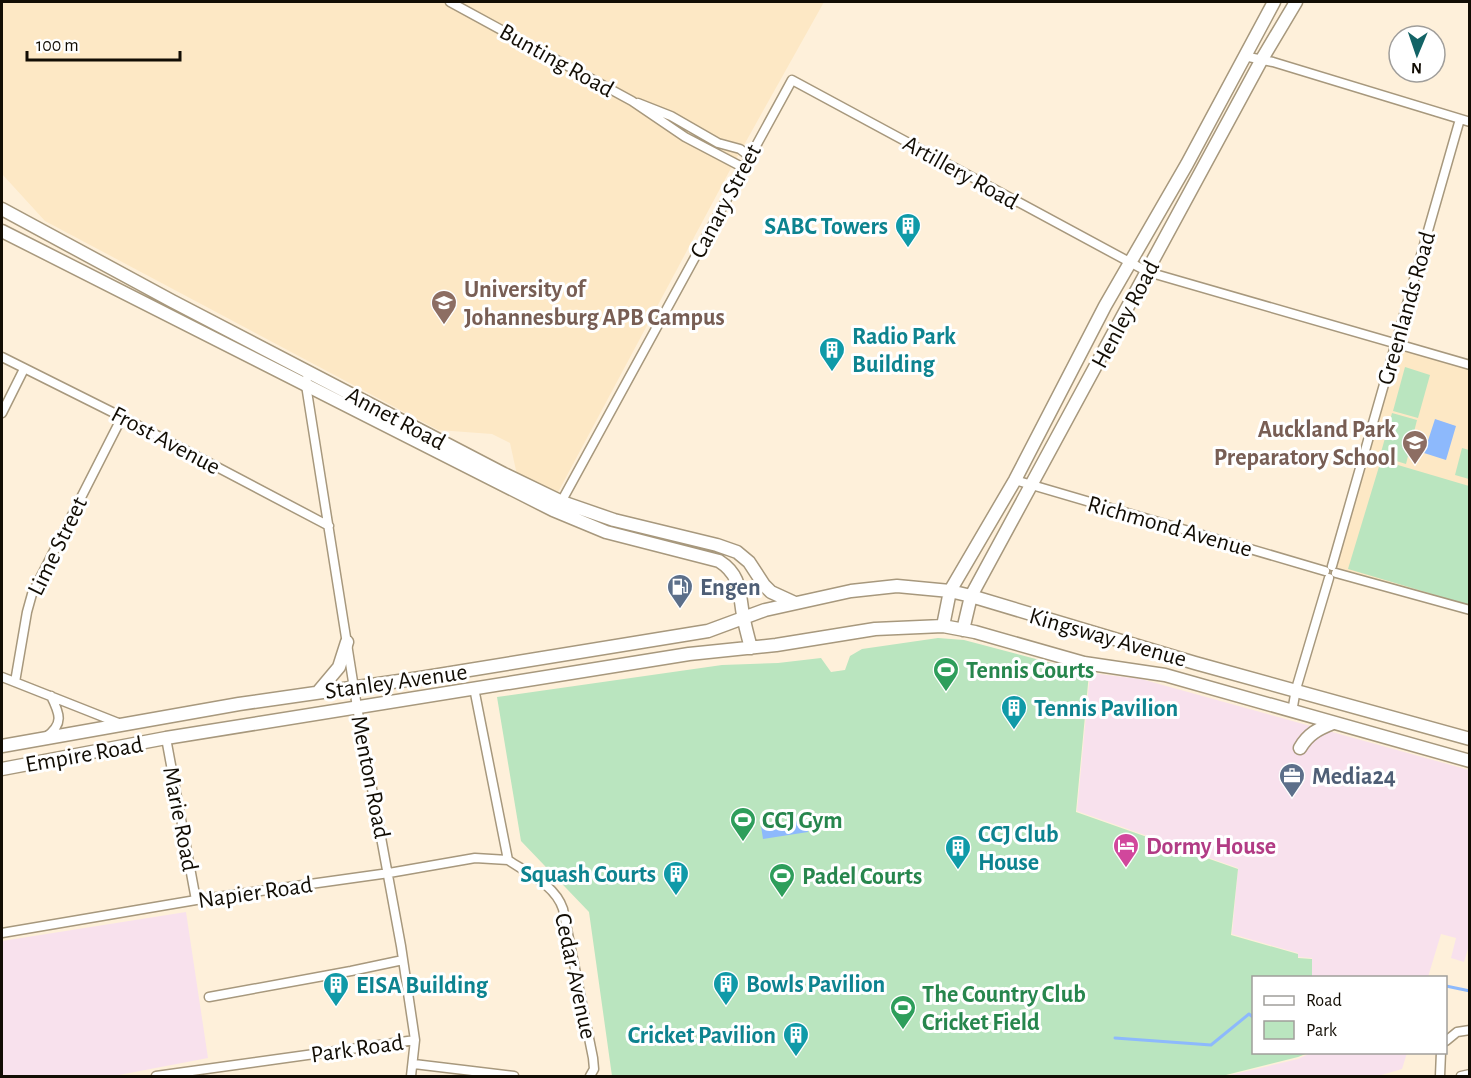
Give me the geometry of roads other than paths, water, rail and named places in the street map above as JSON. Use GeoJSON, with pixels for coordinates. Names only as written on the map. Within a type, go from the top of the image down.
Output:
{"type":"FeatureCollection","features":[{"type":"Feature","properties":{"kind":"main road","name":"Henley Road"},"geometry":{"type":"LineString","coordinates":[[943,626],[950,591],[1015,480],[1106,306],[1274,2]]}},
{"type":"Feature","properties":{"kind":"main road","name":"Henley Road"},"geometry":{"type":"LineString","coordinates":[[963,630],[971,596],[1262,59],[1296,2]]}},
{"type":"Feature","properties":{"kind":"main road","name":"Annet Road"},"geometry":{"type":"LineString","coordinates":[[2,208],[504,474],[557,506],[730,549],[749,562],[771,592],[795,603]]}},
{"type":"Feature","properties":{"kind":"main road","name":"Annet Road"},"geometry":{"type":"LineString","coordinates":[[2,231],[306,385],[606,532],[719,561],[731,571],[739,583],[743,617],[751,648]]}},
{"type":"Feature","properties":{"kind":"main road","name":"Kingsway Avenue"},"geometry":{"type":"LineString","coordinates":[[743,617],[795,603],[881,586],[950,591],[1195,663],[1470,738]]}},
{"type":"Feature","properties":{"kind":"main road","name":"Stanley Avenue"},"geometry":{"type":"LineString","coordinates":[[123,724],[708,631],[743,617]]}},
{"type":"Feature","properties":{"kind":"main road","name":"Kingsway Avenue"},"geometry":{"type":"LineString","coordinates":[[751,648],[875,628],[943,626],[1084,663],[1165,675],[1470,761]]}},
{"type":"Feature","properties":{"kind":"main road"},"geometry":{"type":"LineString","coordinates":[[318,692],[339,667],[347,642]]}},
{"type":"Feature","properties":{"kind":"main road","name":"Stanley Avenue"},"geometry":{"type":"LineString","coordinates":[[166,738],[689,654],[751,648]]}},
{"type":"Feature","properties":{"kind":"main road"},"geometry":{"type":"LineString","coordinates":[[1300,748],[1307,736],[1318,728],[1333,723]]}},
{"type":"Feature","properties":{"kind":"main road","name":"Empire Road"},"geometry":{"type":"LineString","coordinates":[[2,746],[123,724]]}},
{"type":"Feature","properties":{"kind":"main road","name":"Empire Road"},"geometry":{"type":"LineString","coordinates":[[2,769],[166,738]]}},
{"type":"Feature","properties":{"kind":"street","name":"Bunting Road"},"geometry":{"type":"LineString","coordinates":[[450,2],[632,101],[685,137],[744,168]]}},
{"type":"Feature","properties":{"kind":"street"},"geometry":{"type":"LineString","coordinates":[[1244,56],[1262,59],[1465,120]]}},
{"type":"Feature","properties":{"kind":"street","name":"Artillery Road"},"geometry":{"type":"LineString","coordinates":[[792,80],[1148,272],[1470,365]]}},
{"type":"Feature","properties":{"kind":"street","name":"Canary Street"},"geometry":{"type":"LineString","coordinates":[[557,506],[792,80]]}},
{"type":"Feature","properties":{"kind":"street","name":"Bunting Road"},"geometry":{"type":"LineString","coordinates":[[632,101],[671,116],[718,143],[740,149],[749,156]]}},
{"type":"Feature","properties":{"kind":"street","name":"Greenlands Road"},"geometry":{"type":"LineString","coordinates":[[1292,712],[1296,689],[1395,344],[1465,120]]}},
{"type":"Feature","properties":{"kind":"street","name":"Frost Avenue"},"geometry":{"type":"LineString","coordinates":[[2,357],[329,526]]}},
{"type":"Feature","properties":{"kind":"street"},"geometry":{"type":"LineString","coordinates":[[2,413],[24,369]]}},
{"type":"Feature","properties":{"kind":"street","name":"Menton Road"},"geometry":{"type":"LineString","coordinates":[[308,372],[306,385],[357,707],[389,873],[415,1040],[411,1077]]}},
{"type":"Feature","properties":{"kind":"street","name":"Lime Street"},"geometry":{"type":"LineString","coordinates":[[15,682],[32,594],[122,417]]}},
{"type":"Feature","properties":{"kind":"street","name":"Richmond Avenue"},"geometry":{"type":"LineString","coordinates":[[1015,480],[1470,610]]}},
{"type":"Feature","properties":{"kind":"street"},"geometry":{"type":"LineString","coordinates":[[2,677],[123,724]]}},
{"type":"Feature","properties":{"kind":"street"},"geometry":{"type":"LineString","coordinates":[[474,688],[508,860]]}},
{"type":"Feature","properties":{"kind":"street"},"geometry":{"type":"LineString","coordinates":[[43,739],[55,730],[58,721],[57,709],[51,696]]}},
{"type":"Feature","properties":{"kind":"street","name":"Marie Road"},"geometry":{"type":"LineString","coordinates":[[166,738],[196,900]]}},
{"type":"Feature","properties":{"kind":"street","name":"Napier Road"},"geometry":{"type":"LineString","coordinates":[[2,933],[196,900],[389,873],[475,858],[508,860]]}},
{"type":"Feature","properties":{"kind":"street","name":"Cedar Avenue"},"geometry":{"type":"LineString","coordinates":[[508,860],[549,886],[560,898],[593,1058],[594,1069],[590,1077]]}},
{"type":"Feature","properties":{"kind":"street"},"geometry":{"type":"LineString","coordinates":[[209,997],[403,960]]}},
{"type":"Feature","properties":{"kind":"street"},"geometry":{"type":"LineString","coordinates":[[1447,1040],[1457,1032],[1470,1030]]}},
{"type":"Feature","properties":{"kind":"street","name":"Park Road"},"geometry":{"type":"LineString","coordinates":[[156,1077],[415,1040]]}},
{"type":"Feature","properties":{"kind":"street"},"geometry":{"type":"LineString","coordinates":[[1440,1077],[1441,1054]]}},
{"type":"Feature","properties":{"kind":"street","name":"Park Road"},"geometry":{"type":"LineString","coordinates":[[414,1064],[514,1077]]}},
{"type":"Feature","properties":{"kind":"street"},"geometry":{"type":"LineString","coordinates":[[1461,1077],[1470,1074]]}},
{"type":"Feature","properties":{"kind":"water"},"geometry":{"type":"Polygon","coordinates":[[[1435,419],[1456,426],[1446,460],[1424,453],[1435,419]]]}},
{"type":"Feature","properties":{"kind":"water"},"geometry":{"type":"Polygon","coordinates":[[[806,819],[808,832],[763,839],[761,826],[806,819]]]}},
{"type":"Feature","properties":{"kind":"waterway"},"geometry":{"type":"LineString","coordinates":[[1447,986],[1470,991]]}},
{"type":"Feature","properties":{"kind":"waterway"},"geometry":{"type":"LineString","coordinates":[[1115,1038],[1211,1045],[1249,1014],[1252,1016]]}},
{"type":"Feature","properties":{"kind":"place","name":"SABC Towers"},"geometry":{"type":"Point","coordinates":[908,249]}},
{"type":"Feature","properties":{"kind":"place","name":"University of Johannesburg APB Campus"},"geometry":{"type":"Point","coordinates":[444,326]}},
{"type":"Feature","properties":{"kind":"place","name":"Radio Park Building"},"geometry":{"type":"Point","coordinates":[832,373]}},
{"type":"Feature","properties":{"kind":"place","name":"Auckland Park Preparatory School"},"geometry":{"type":"Point","coordinates":[1415,466]}},
{"type":"Feature","properties":{"kind":"place","name":"Engen"},"geometry":{"type":"Point","coordinates":[680,610]}},
{"type":"Feature","properties":{"kind":"place","name":"Tennis Courts"},"geometry":{"type":"Point","coordinates":[946,693]}},
{"type":"Feature","properties":{"kind":"place","name":"Tennis Pavilion"},"geometry":{"type":"Point","coordinates":[1014,731]}},
{"type":"Feature","properties":{"kind":"place","name":"Media24"},"geometry":{"type":"Point","coordinates":[1292,799]}},
{"type":"Feature","properties":{"kind":"place","name":"CCJ Gym"},"geometry":{"type":"Point","coordinates":[743,843]}},
{"type":"Feature","properties":{"kind":"place","name":"Dormy House"},"geometry":{"type":"Point","coordinates":[1126,869]}},
{"type":"Feature","properties":{"kind":"place","name":"CCJ Club House"},"geometry":{"type":"Point","coordinates":[958,871]}},
{"type":"Feature","properties":{"kind":"place","name":"Squash Courts"},"geometry":{"type":"Point","coordinates":[676,897]}},
{"type":"Feature","properties":{"kind":"place","name":"Padel Courts"},"geometry":{"type":"Point","coordinates":[782,899]}},
{"type":"Feature","properties":{"kind":"place","name":"Bowls Pavilion"},"geometry":{"type":"Point","coordinates":[726,1007]}},
{"type":"Feature","properties":{"kind":"place","name":"EISA Building"},"geometry":{"type":"Point","coordinates":[336,1008]}},
{"type":"Feature","properties":{"kind":"place","name":"The Country Club Cricket Field"},"geometry":{"type":"Point","coordinates":[903,1031]}},
{"type":"Feature","properties":{"kind":"place","name":"Cricket Pavilion"},"geometry":{"type":"Point","coordinates":[796,1058]}}]}
